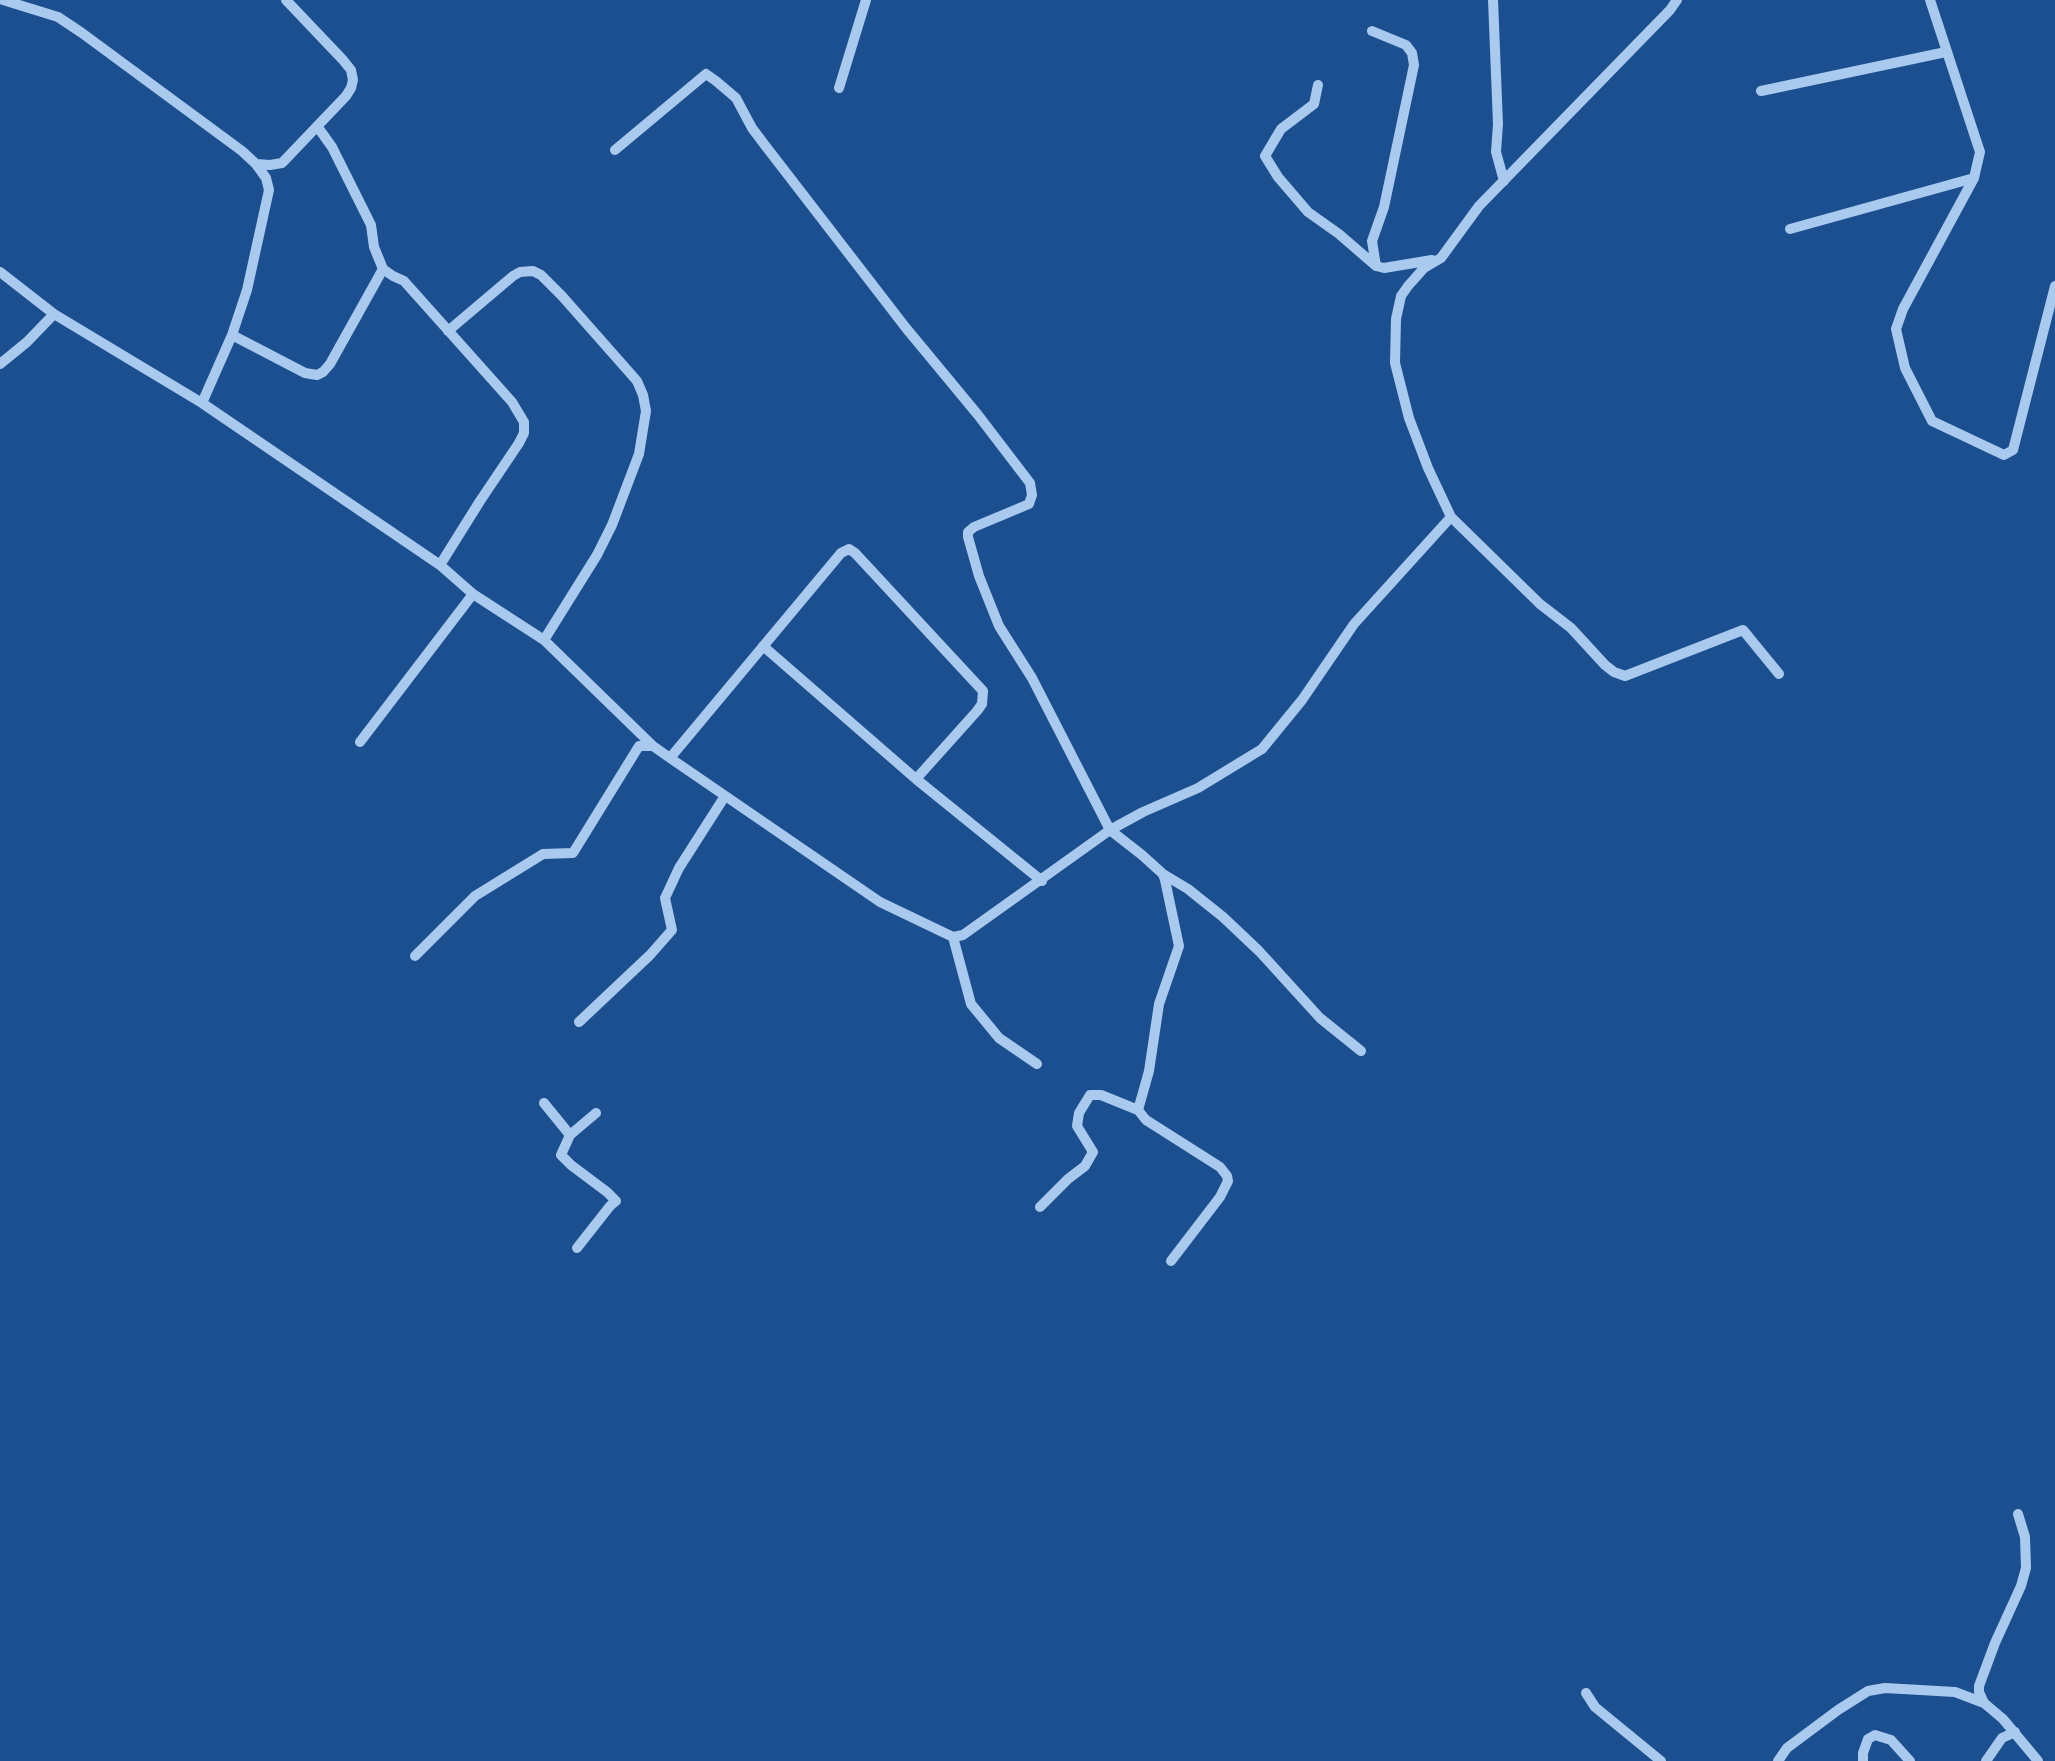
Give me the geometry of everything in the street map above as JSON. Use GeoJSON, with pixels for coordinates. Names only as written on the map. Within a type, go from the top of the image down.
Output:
{"type":"FeatureCollection","features":[{"type":"Feature","properties":{"kind":"street"},"geometry":{"type":"LineString","coordinates":[[3,0],[27,3],[58,17],[82,33],[242,151],[256,164],[266,178],[268,190],[247,290],[232,335],[202,403]]}},
{"type":"Feature","properties":{"kind":"street"},"geometry":{"type":"LineString","coordinates":[[256,164],[282,163],[351,88],[353,80],[351,70],[286,0]]}},
{"type":"Feature","properties":{"kind":"street"},"geometry":{"type":"LineString","coordinates":[[838,88],[866,0]]}},
{"type":"Feature","properties":{"kind":"street"},"geometry":{"type":"LineString","coordinates":[[1493,0],[1498,124],[1496,152],[1504,180]]}},
{"type":"Feature","properties":{"kind":"street"},"geometry":{"type":"LineString","coordinates":[[1677,0],[1663,18],[1479,206],[1441,258],[1424,268],[1401,296],[1394,336],[1395,363],[1409,418],[1428,468],[1451,517],[1540,604],[1571,628],[1605,665],[1624,676],[1743,630],[1779,674]]}},
{"type":"Feature","properties":{"kind":"street"},"geometry":{"type":"LineString","coordinates":[[1930,0],[1980,152],[1974,178],[1903,309],[1896,329],[1905,368],[1932,421],[2004,455],[2013,450],[2055,286]]}},
{"type":"Feature","properties":{"kind":"street"},"geometry":{"type":"LineString","coordinates":[[1372,31],[1406,45],[1412,52],[1414,65],[1384,207],[1372,241],[1376,266]]}},
{"type":"Feature","properties":{"kind":"street"},"geometry":{"type":"LineString","coordinates":[[1761,91],[1946,52]]}},
{"type":"Feature","properties":{"kind":"street"},"geometry":{"type":"LineString","coordinates":[[615,150],[706,74],[736,98],[752,128],[764,144],[906,328],[978,415],[1030,483],[1032,495],[1029,504],[974,527],[968,532],[968,537],[979,576],[999,626],[1038,688],[1110,830],[1143,855],[1163,874],[1188,889],[1223,917],[1259,951],[1320,1018],[1361,1051]]}},
{"type":"Feature","properties":{"kind":"street"},"geometry":{"type":"LineString","coordinates":[[1318,85],[1314,104],[1281,129],[1265,156],[1278,177],[1308,213],[1339,234],[1376,266],[1384,268],[1441,258]]}},
{"type":"Feature","properties":{"kind":"street"},"geometry":{"type":"LineString","coordinates":[[317,126],[332,147],[371,225],[374,247],[383,269],[404,281],[512,402],[524,422],[524,433],[519,443],[440,565]]}},
{"type":"Feature","properties":{"kind":"street"},"geometry":{"type":"LineString","coordinates":[[1790,229],[1974,178]]}},
{"type":"Feature","properties":{"kind":"street"},"geometry":{"type":"LineString","coordinates":[[232,335],[305,373],[317,375],[330,364],[383,269]]}},
{"type":"Feature","properties":{"kind":"street"},"geometry":{"type":"LineString","coordinates":[[448,331],[513,276],[519,272],[532,271],[541,275],[562,296],[637,381],[643,395],[646,411],[639,454],[612,525],[588,572],[544,640]]}},
{"type":"Feature","properties":{"kind":"street"},"geometry":{"type":"LineString","coordinates":[[0,272],[54,314],[202,403],[440,565],[473,594],[544,640],[652,746],[670,759],[880,902],[953,937],[963,935],[1042,881],[1110,830],[1143,812],[1198,788],[1262,749],[1302,700],[1354,624],[1451,517]]}},
{"type":"Feature","properties":{"kind":"street"},"geometry":{"type":"LineString","coordinates":[[0,364],[27,342],[54,314]]}},
{"type":"Feature","properties":{"kind":"street"},"geometry":{"type":"LineString","coordinates":[[670,759],[846,549],[855,553],[983,691],[981,704],[977,711],[916,779]]}},
{"type":"Feature","properties":{"kind":"street"},"geometry":{"type":"LineString","coordinates":[[360,742],[473,594]]}},
{"type":"Feature","properties":{"kind":"street"},"geometry":{"type":"LineString","coordinates":[[763,646],[916,779],[1042,881]]}},
{"type":"Feature","properties":{"kind":"street"},"geometry":{"type":"LineString","coordinates":[[415,956],[475,896],[543,854],[573,853],[639,746],[652,746]]}},
{"type":"Feature","properties":{"kind":"street"},"geometry":{"type":"LineString","coordinates":[[579,1022],[650,955],[672,930],[665,898],[679,868],[725,796]]}},
{"type":"Feature","properties":{"kind":"street"},"geometry":{"type":"LineString","coordinates":[[1138,1110],[1149,1071],[1159,1004],[1179,946],[1163,874]]}},
{"type":"Feature","properties":{"kind":"street"},"geometry":{"type":"LineString","coordinates":[[953,937],[971,1004],[999,1038],[1037,1064]]}},
{"type":"Feature","properties":{"kind":"street"},"geometry":{"type":"LineString","coordinates":[[1040,1208],[1068,1179],[1085,1166],[1093,1152],[1077,1126],[1078,1113],[1090,1095],[1101,1095],[1138,1110],[1146,1120],[1220,1167],[1227,1176],[1228,1181],[1220,1197],[1171,1261]]}},
{"type":"Feature","properties":{"kind":"street"},"geometry":{"type":"LineString","coordinates":[[544,1103],[570,1135]]}},
{"type":"Feature","properties":{"kind":"street"},"geometry":{"type":"LineString","coordinates":[[577,1248],[616,1201],[561,1155],[570,1135],[596,1113]]}},
{"type":"Feature","properties":{"kind":"street"},"geometry":{"type":"LineString","coordinates":[[1984,1703],[1979,1686],[1995,1643],[2021,1586],[2026,1568],[2025,1537],[2018,1514]]}},
{"type":"Feature","properties":{"kind":"street"},"geometry":{"type":"LineString","coordinates":[[1778,1761],[1787,1748],[1838,1710],[1868,1691],[1885,1689],[1955,1692],[1984,1703],[2015,1732],[2038,1761]]}},
{"type":"Feature","properties":{"kind":"street"},"geometry":{"type":"LineString","coordinates":[[1586,1693],[1595,1707],[1661,1761]]}},
{"type":"Feature","properties":{"kind":"street"},"geometry":{"type":"LineString","coordinates":[[1986,1761],[2002,1738],[2015,1732]]}},
{"type":"Feature","properties":{"kind":"street"},"geometry":{"type":"LineString","coordinates":[[1863,1761],[1868,1739],[1875,1735],[1891,1740],[1910,1761]]}}]}
